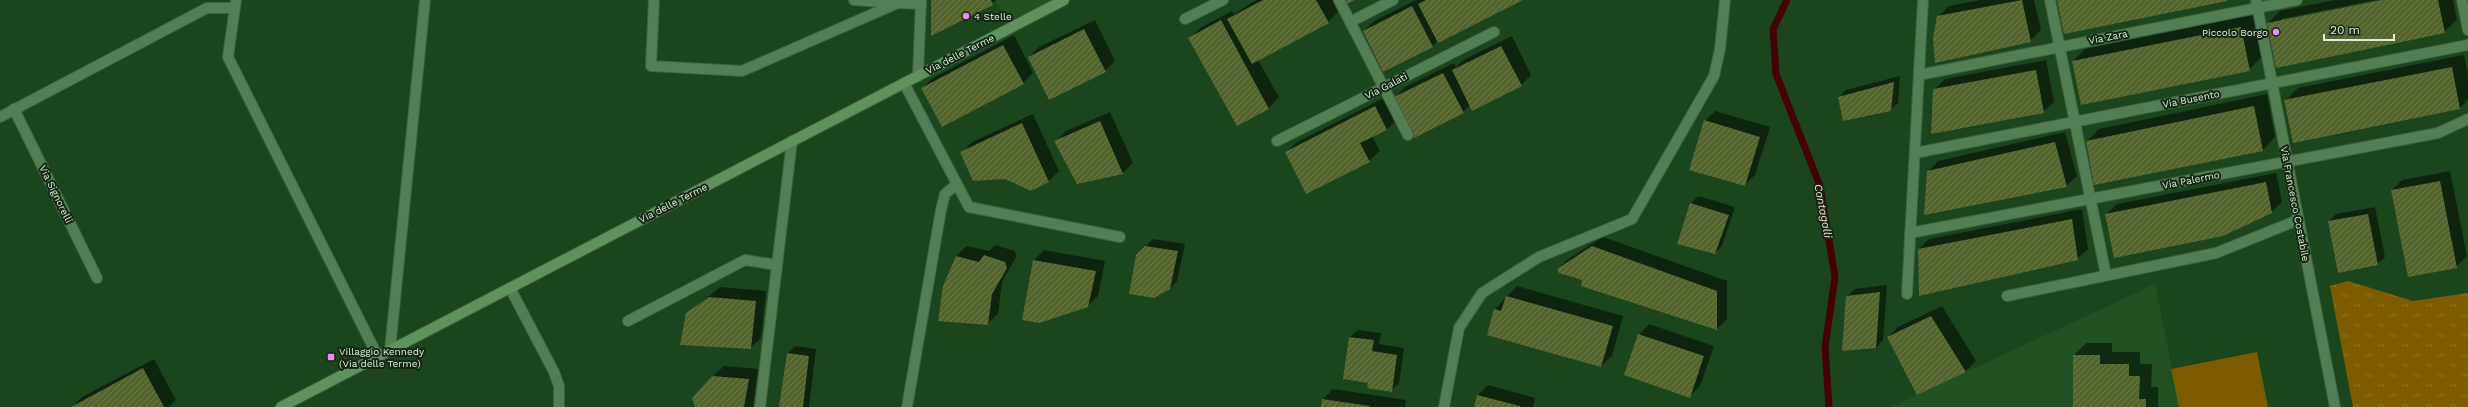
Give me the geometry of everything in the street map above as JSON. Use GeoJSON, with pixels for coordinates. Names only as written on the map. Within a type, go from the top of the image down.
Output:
{"type":"FeatureCollection","features":[{"type":"Feature","properties":{"kind":"main road","name":"Via delle Terme"},"geometry":{"type":"LineString","coordinates":[[281,407],[1064,0]]}},
{"type":"Feature","properties":{"kind":"street"},"geometry":{"type":"LineString","coordinates":[[390,350],[425,0]]}},
{"type":"Feature","properties":{"kind":"street"},"geometry":{"type":"LineString","coordinates":[[654,0],[651,66],[742,71],[898,3]]}},
{"type":"Feature","properties":{"kind":"street"},"geometry":{"type":"LineString","coordinates":[[854,0],[898,3],[921,2],[918,76]]}},
{"type":"Feature","properties":{"kind":"street"},"geometry":{"type":"LineString","coordinates":[[1185,19],[1223,0]]}},
{"type":"Feature","properties":{"kind":"street"},"geometry":{"type":"LineString","coordinates":[[1339,0],[1408,135]]}},
{"type":"Feature","properties":{"kind":"street"},"geometry":{"type":"LineString","coordinates":[[1350,22],[1393,0]]}},
{"type":"Feature","properties":{"kind":"street"},"geometry":{"type":"LineString","coordinates":[[1444,407],[1459,328],[1482,293],[1539,256],[1632,219],[1714,76],[1720,49],[1725,0]]}},
{"type":"Feature","properties":{"kind":"street"},"geometry":{"type":"LineString","coordinates":[[1907,294],[1923,0]]}},
{"type":"Feature","properties":{"kind":"street"},"geometry":{"type":"LineString","coordinates":[[2050,0],[2106,276]]}},
{"type":"Feature","properties":{"kind":"street","name":"Via Zara"},"geometry":{"type":"LineString","coordinates":[[1920,75],[2060,47],[2256,4],[2297,0]]}},
{"type":"Feature","properties":{"kind":"street"},"geometry":{"type":"LineString","coordinates":[[2462,0],[2468,30]]}},
{"type":"Feature","properties":{"kind":"street"},"geometry":{"type":"LineString","coordinates":[[0,117],[207,8],[235,4],[228,57],[378,357]]}},
{"type":"Feature","properties":{"kind":"street","name":"Via Francesco Costabile"},"geometry":{"type":"LineString","coordinates":[[2256,4],[2335,407]]}},
{"type":"Feature","properties":{"kind":"street","name":"Via Galati"},"geometry":{"type":"LineString","coordinates":[[1278,141],[1494,32]]}},
{"type":"Feature","properties":{"kind":"street","name":"Via Busento"},"geometry":{"type":"LineString","coordinates":[[1915,153],[2468,45]]}},
{"type":"Feature","properties":{"kind":"street"},"geometry":{"type":"LineString","coordinates":[[904,83],[969,207],[1120,237]]}},
{"type":"Feature","properties":{"kind":"street","name":"Via Signorelli"},"geometry":{"type":"LineString","coordinates":[[14,109],[97,278]]}},
{"type":"Feature","properties":{"kind":"street","name":"Via Palermo"},"geometry":{"type":"LineString","coordinates":[[1910,233],[2438,133],[2468,119]]}},
{"type":"Feature","properties":{"kind":"street"},"geometry":{"type":"LineString","coordinates":[[760,407],[792,141]]}},
{"type":"Feature","properties":{"kind":"street"},"geometry":{"type":"LineString","coordinates":[[907,407],[941,210],[945,194],[957,184]]}},
{"type":"Feature","properties":{"kind":"street"},"geometry":{"type":"LineString","coordinates":[[2007,296],[2216,253],[2298,220]]}},
{"type":"Feature","properties":{"kind":"street"},"geometry":{"type":"LineString","coordinates":[[628,321],[745,260],[777,265]]}},
{"type":"Feature","properties":{"kind":"street"},"geometry":{"type":"LineString","coordinates":[[510,288],[554,372],[559,386],[558,407]]}},
{"type":"Feature","properties":{"kind":"shaded area"},"geometry":{"type":"Polygon","coordinates":[[[995,0],[1052,0],[1006,23],[995,0]]]}},
{"type":"Feature","properties":{"kind":"shaded area"},"geometry":{"type":"Polygon","coordinates":[[[2155,284],[2180,407],[1892,407],[1966,372],[2155,284]]]}},
{"type":"Feature","properties":{"kind":"green space"},"geometry":{"type":"Polygon","coordinates":[[[2348,281],[2413,301],[2468,293],[2468,407],[2353,407],[2330,286],[2348,281]]]}},
{"type":"Feature","properties":{"kind":"green space"},"geometry":{"type":"Polygon","coordinates":[[[2257,352],[2268,407],[2179,407],[2171,369],[2257,352]]]}},
{"type":"Feature","properties":{"kind":"building"},"geometry":{"type":"Polygon","coordinates":[[[931,0],[991,0],[993,5],[931,36],[931,0]]]}},
{"type":"Feature","properties":{"kind":"building"},"geometry":{"type":"Polygon","coordinates":[[[1263,0],[1316,0],[1329,23],[1252,64],[1227,19],[1263,0]]]}},
{"type":"Feature","properties":{"kind":"building"},"geometry":{"type":"Polygon","coordinates":[[[1345,0],[1355,0],[1347,4],[1345,0]]]}},
{"type":"Feature","properties":{"kind":"building"},"geometry":{"type":"Polygon","coordinates":[[[1426,0],[1523,0],[1438,43],[1418,4],[1426,0]]]}},
{"type":"Feature","properties":{"kind":"building"},"geometry":{"type":"Polygon","coordinates":[[[2022,0],[2031,42],[1935,63],[1933,38],[1937,16],[2022,0]]]}},
{"type":"Feature","properties":{"kind":"building"},"geometry":{"type":"Polygon","coordinates":[[[2057,0],[2227,0],[2227,1],[2064,34],[2057,0]]]}},
{"type":"Feature","properties":{"kind":"building"},"geometry":{"type":"Polygon","coordinates":[[[2382,0],[2438,0],[2445,33],[2276,68],[2267,23],[2382,0]]]}},
{"type":"Feature","properties":{"kind":"building"},"geometry":{"type":"Polygon","coordinates":[[[1412,6],[1433,47],[1383,72],[1363,31],[1412,6]]]}},
{"type":"Feature","properties":{"kind":"building"},"geometry":{"type":"Polygon","coordinates":[[[1221,20],[1269,109],[1237,126],[1188,38],[1221,20]]]}},
{"type":"Feature","properties":{"kind":"building"},"geometry":{"type":"Polygon","coordinates":[[[2241,27],[2250,71],[2081,105],[2072,61],[2241,27]]]}},
{"type":"Feature","properties":{"kind":"building"},"geometry":{"type":"Polygon","coordinates":[[[1084,29],[1106,72],[1049,100],[1028,57],[1084,29]]]}},
{"type":"Feature","properties":{"kind":"building"},"geometry":{"type":"Polygon","coordinates":[[[1003,45],[1024,84],[942,127],[921,88],[1003,45]]]}},
{"type":"Feature","properties":{"kind":"building"},"geometry":{"type":"Polygon","coordinates":[[[1501,46],[1522,86],[1472,111],[1452,70],[1501,46]]]}},
{"type":"Feature","properties":{"kind":"building"},"geometry":{"type":"Polygon","coordinates":[[[2452,67],[2460,109],[2293,143],[2284,100],[2452,67]]]}},
{"type":"Feature","properties":{"kind":"building"},"geometry":{"type":"Polygon","coordinates":[[[2036,70],[2044,113],[1931,134],[1933,89],[2036,70]]]}},
{"type":"Feature","properties":{"kind":"building"},"geometry":{"type":"Polygon","coordinates":[[[1443,73],[1464,113],[1414,138],[1394,97],[1443,73]]]}},
{"type":"Feature","properties":{"kind":"building"},"geometry":{"type":"Polygon","coordinates":[[[1894,82],[1891,111],[1843,121],[1838,97],[1894,82]]]}},
{"type":"Feature","properties":{"kind":"building"},"geometry":{"type":"Polygon","coordinates":[[[1375,106],[1387,130],[1360,143],[1370,162],[1306,194],[1285,152],[1375,106]]]}},
{"type":"Feature","properties":{"kind":"building"},"geometry":{"type":"Polygon","coordinates":[[[2254,106],[2263,151],[2094,185],[2086,141],[2254,106]]]}},
{"type":"Feature","properties":{"kind":"building"},"geometry":{"type":"Polygon","coordinates":[[[1704,120],[1760,137],[1745,186],[1689,170],[1704,120]]]}},
{"type":"Feature","properties":{"kind":"building"},"geometry":{"type":"Polygon","coordinates":[[[1100,121],[1123,174],[1077,184],[1054,141],[1100,121]]]}},
{"type":"Feature","properties":{"kind":"building"},"geometry":{"type":"Polygon","coordinates":[[[1022,123],[1049,182],[1031,191],[1005,179],[973,181],[960,152],[1022,123]]]}},
{"type":"Feature","properties":{"kind":"building"},"geometry":{"type":"Polygon","coordinates":[[[2055,142],[2067,187],[1924,215],[1927,171],[2055,142]]]}},
{"type":"Feature","properties":{"kind":"building"},"geometry":{"type":"Polygon","coordinates":[[[2440,181],[2457,268],[2408,277],[2391,190],[2440,181]]]}},
{"type":"Feature","properties":{"kind":"building"},"geometry":{"type":"Polygon","coordinates":[[[2266,182],[2272,213],[2223,236],[2114,258],[2105,214],[2266,182]]]}},
{"type":"Feature","properties":{"kind":"building"},"geometry":{"type":"Polygon","coordinates":[[[1690,203],[1729,215],[1715,254],[1677,244],[1690,203]]]}},
{"type":"Feature","properties":{"kind":"building"},"geometry":{"type":"Polygon","coordinates":[[[2368,214],[2378,265],[2338,273],[2328,221],[2368,214]]]}},
{"type":"Feature","properties":{"kind":"building"},"geometry":{"type":"Polygon","coordinates":[[[2072,219],[2078,260],[1919,296],[1918,249],[2072,219]]]}},
{"type":"Feature","properties":{"kind":"building"},"geometry":{"type":"Polygon","coordinates":[[[1145,246],[1178,251],[1170,289],[1154,298],[1129,294],[1136,255],[1145,246]]]}},
{"type":"Feature","properties":{"kind":"building"},"geometry":{"type":"Polygon","coordinates":[[[1592,246],[1717,291],[1717,330],[1581,286],[1582,280],[1559,273],[1557,269],[1592,246]]]}},
{"type":"Feature","properties":{"kind":"building"},"geometry":{"type":"Polygon","coordinates":[[[984,255],[1005,262],[1007,268],[992,294],[988,325],[938,321],[943,286],[956,256],[979,262],[984,255]]]}},
{"type":"Feature","properties":{"kind":"building"},"geometry":{"type":"Polygon","coordinates":[[[1033,260],[1096,271],[1088,307],[1039,323],[1022,320],[1033,260]]]}},
{"type":"Feature","properties":{"kind":"building"},"geometry":{"type":"Polygon","coordinates":[[[1880,292],[1876,348],[1842,351],[1846,296],[1880,292]]]}},
{"type":"Feature","properties":{"kind":"building"},"geometry":{"type":"Polygon","coordinates":[[[1506,296],[1613,326],[1601,367],[1487,335],[1494,309],[1501,311],[1506,296]]]}},
{"type":"Feature","properties":{"kind":"building"},"geometry":{"type":"Polygon","coordinates":[[[709,297],[756,301],[751,349],[680,345],[686,313],[709,297]]]}},
{"type":"Feature","properties":{"kind":"building"},"geometry":{"type":"Polygon","coordinates":[[[1931,316],[1966,372],[1917,395],[1887,337],[1931,316]]]}},
{"type":"Feature","properties":{"kind":"building"},"geometry":{"type":"Polygon","coordinates":[[[1638,334],[1704,356],[1690,398],[1624,375],[1638,334]]]}},
{"type":"Feature","properties":{"kind":"building"},"geometry":{"type":"Polygon","coordinates":[[[1349,337],[1374,340],[1372,351],[1397,355],[1392,392],[1367,388],[1368,383],[1343,379],[1349,337]]]}},
{"type":"Feature","properties":{"kind":"building"},"geometry":{"type":"Polygon","coordinates":[[[787,353],[809,356],[803,407],[779,407],[787,353]]]}},
{"type":"Feature","properties":{"kind":"building"},"geometry":{"type":"Polygon","coordinates":[[[2073,355],[2100,355],[2100,364],[2129,364],[2129,376],[2140,376],[2139,399],[2146,399],[2146,407],[2073,407],[2073,355]]]}},
{"type":"Feature","properties":{"kind":"building"},"geometry":{"type":"Polygon","coordinates":[[[143,368],[164,407],[71,407],[143,368]]]}},
{"type":"Feature","properties":{"kind":"building"},"geometry":{"type":"Polygon","coordinates":[[[712,376],[749,379],[744,407],[695,407],[692,398],[712,376]]]}},
{"type":"Feature","properties":{"kind":"building"},"geometry":{"type":"Polygon","coordinates":[[[1477,395],[1520,406],[1520,407],[1474,407],[1477,395]]]}},
{"type":"Feature","properties":{"kind":"building"},"geometry":{"type":"Polygon","coordinates":[[[1322,399],[1370,406],[1321,407],[1322,399]]]}},
{"type":"Feature","properties":{"kind":"waterway","name":"Cantagalli"},"geometry":{"type":"LineString","coordinates":[[1787,0],[1773,29],[1776,74],[1820,186],[1835,277],[1825,347],[1829,407]]}},
{"type":"Feature","properties":{"kind":"place","name":"4 Stelle"},"geometry":{"type":"Point","coordinates":[966,16]}},
{"type":"Feature","properties":{"kind":"place","name":"Piccolo Borgo"},"geometry":{"type":"Point","coordinates":[2276,32]}},
{"type":"Feature","properties":{"kind":"place","name":"Villaggio Kennedy (Via delle Terme)"},"geometry":{"type":"Point","coordinates":[331,357]}}]}
